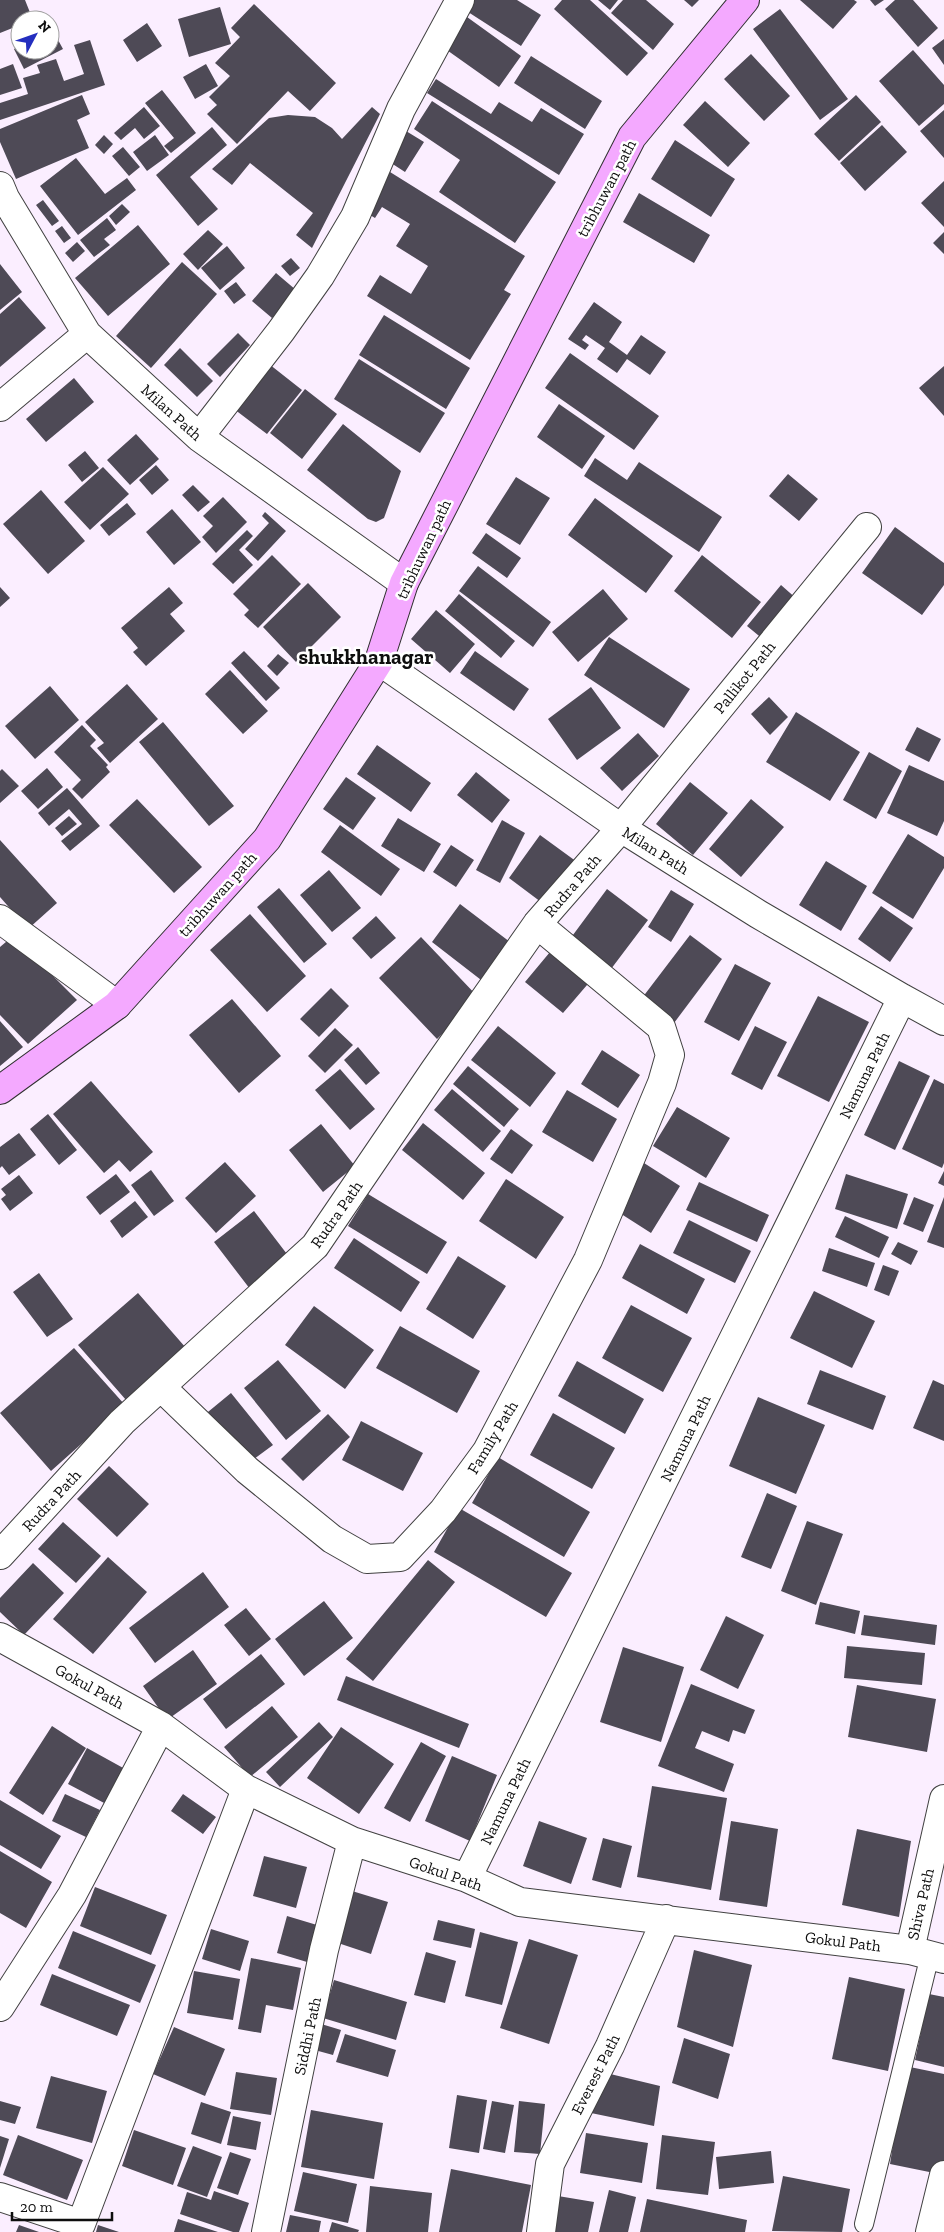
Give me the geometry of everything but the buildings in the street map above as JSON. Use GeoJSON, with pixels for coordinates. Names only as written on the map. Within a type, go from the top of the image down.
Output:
{"type":"FeatureCollection","features":[{"type":"Feature","properties":{"kind":"street"},"geometry":{"type":"LineString","coordinates":[[199,437],[320,276],[355,217],[401,109],[460,0]]}},
{"type":"Feature","properties":{"kind":"street","name":"tribhuwan path"},"geometry":{"type":"LineString","coordinates":[[0,1090],[117,1006],[267,839],[379,661],[404,583],[632,137],[745,0]]}},
{"type":"Feature","properties":{"kind":"street","name":"Milan Path"},"geometry":{"type":"LineString","coordinates":[[0,186],[4,198],[88,334],[199,437],[404,583]]}},
{"type":"Feature","properties":{"kind":"street"},"geometry":{"type":"LineString","coordinates":[[0,408],[88,334]]}},
{"type":"Feature","properties":{"kind":"street","name":"Pallikot Path"},"geometry":{"type":"LineString","coordinates":[[620,828],[867,527]]}},
{"type":"Feature","properties":{"kind":"street","name":"Milan Path"},"geometry":{"type":"LineString","coordinates":[[379,661],[620,828],[758,914],[944,1021]]}},
{"type":"Feature","properties":{"kind":"street","name":"Rudra Path"},"geometry":{"type":"LineString","coordinates":[[0,1555],[122,1422],[162,1388],[315,1246],[428,1079],[538,924],[620,828]]}},
{"type":"Feature","properties":{"kind":"street"},"geometry":{"type":"LineString","coordinates":[[0,919],[117,1006]]}},
{"type":"Feature","properties":{"kind":"street","name":"Family Path"},"geometry":{"type":"LineString","coordinates":[[162,1388],[247,1470],[332,1539],[367,1559],[400,1557],[443,1511],[487,1451],[588,1260],[662,1084],[670,1055],[661,1027],[538,924]]}},
{"type":"Feature","properties":{"kind":"street","name":"Namuna Path"},"geometry":{"type":"LineString","coordinates":[[467,1878],[902,998]]}},
{"type":"Feature","properties":{"kind":"street","name":"Gokul Path"},"geometry":{"type":"LineString","coordinates":[[0,1637],[162,1726],[246,1789],[352,1841],[467,1878],[520,1902],[928,1955]]}},
{"type":"Feature","properties":{"kind":"street"},"geometry":{"type":"LineString","coordinates":[[0,2007],[72,1895],[162,1726]]}},
{"type":"Feature","properties":{"kind":"street"},"geometry":{"type":"LineString","coordinates":[[1,2203],[80,2228],[246,1789]]}},
{"type":"Feature","properties":{"kind":"street","name":"Shiva Path"},"geometry":{"type":"LineString","coordinates":[[928,1955],[944,1799]]}},
{"type":"Feature","properties":{"kind":"street","name":"Siddhi Path"},"geometry":{"type":"LineString","coordinates":[[266,2232],[324,1950],[352,1841]]}},
{"type":"Feature","properties":{"kind":"street","name":"Everest Path"},"geometry":{"type":"LineString","coordinates":[[541,2232],[550,2164],[610,2046],[666,1920]]}},
{"type":"Feature","properties":{"kind":"street"},"geometry":{"type":"LineString","coordinates":[[930,2232],[944,2175]]}},
{"type":"Feature","properties":{"kind":"lane"},"geometry":{"type":"LineString","coordinates":[[864,2224],[928,1955]]}},
{"type":"Feature","properties":{"kind":"district","name":"shukkhanagar"},"geometry":{"type":"Point","coordinates":[366,657]}}]}
